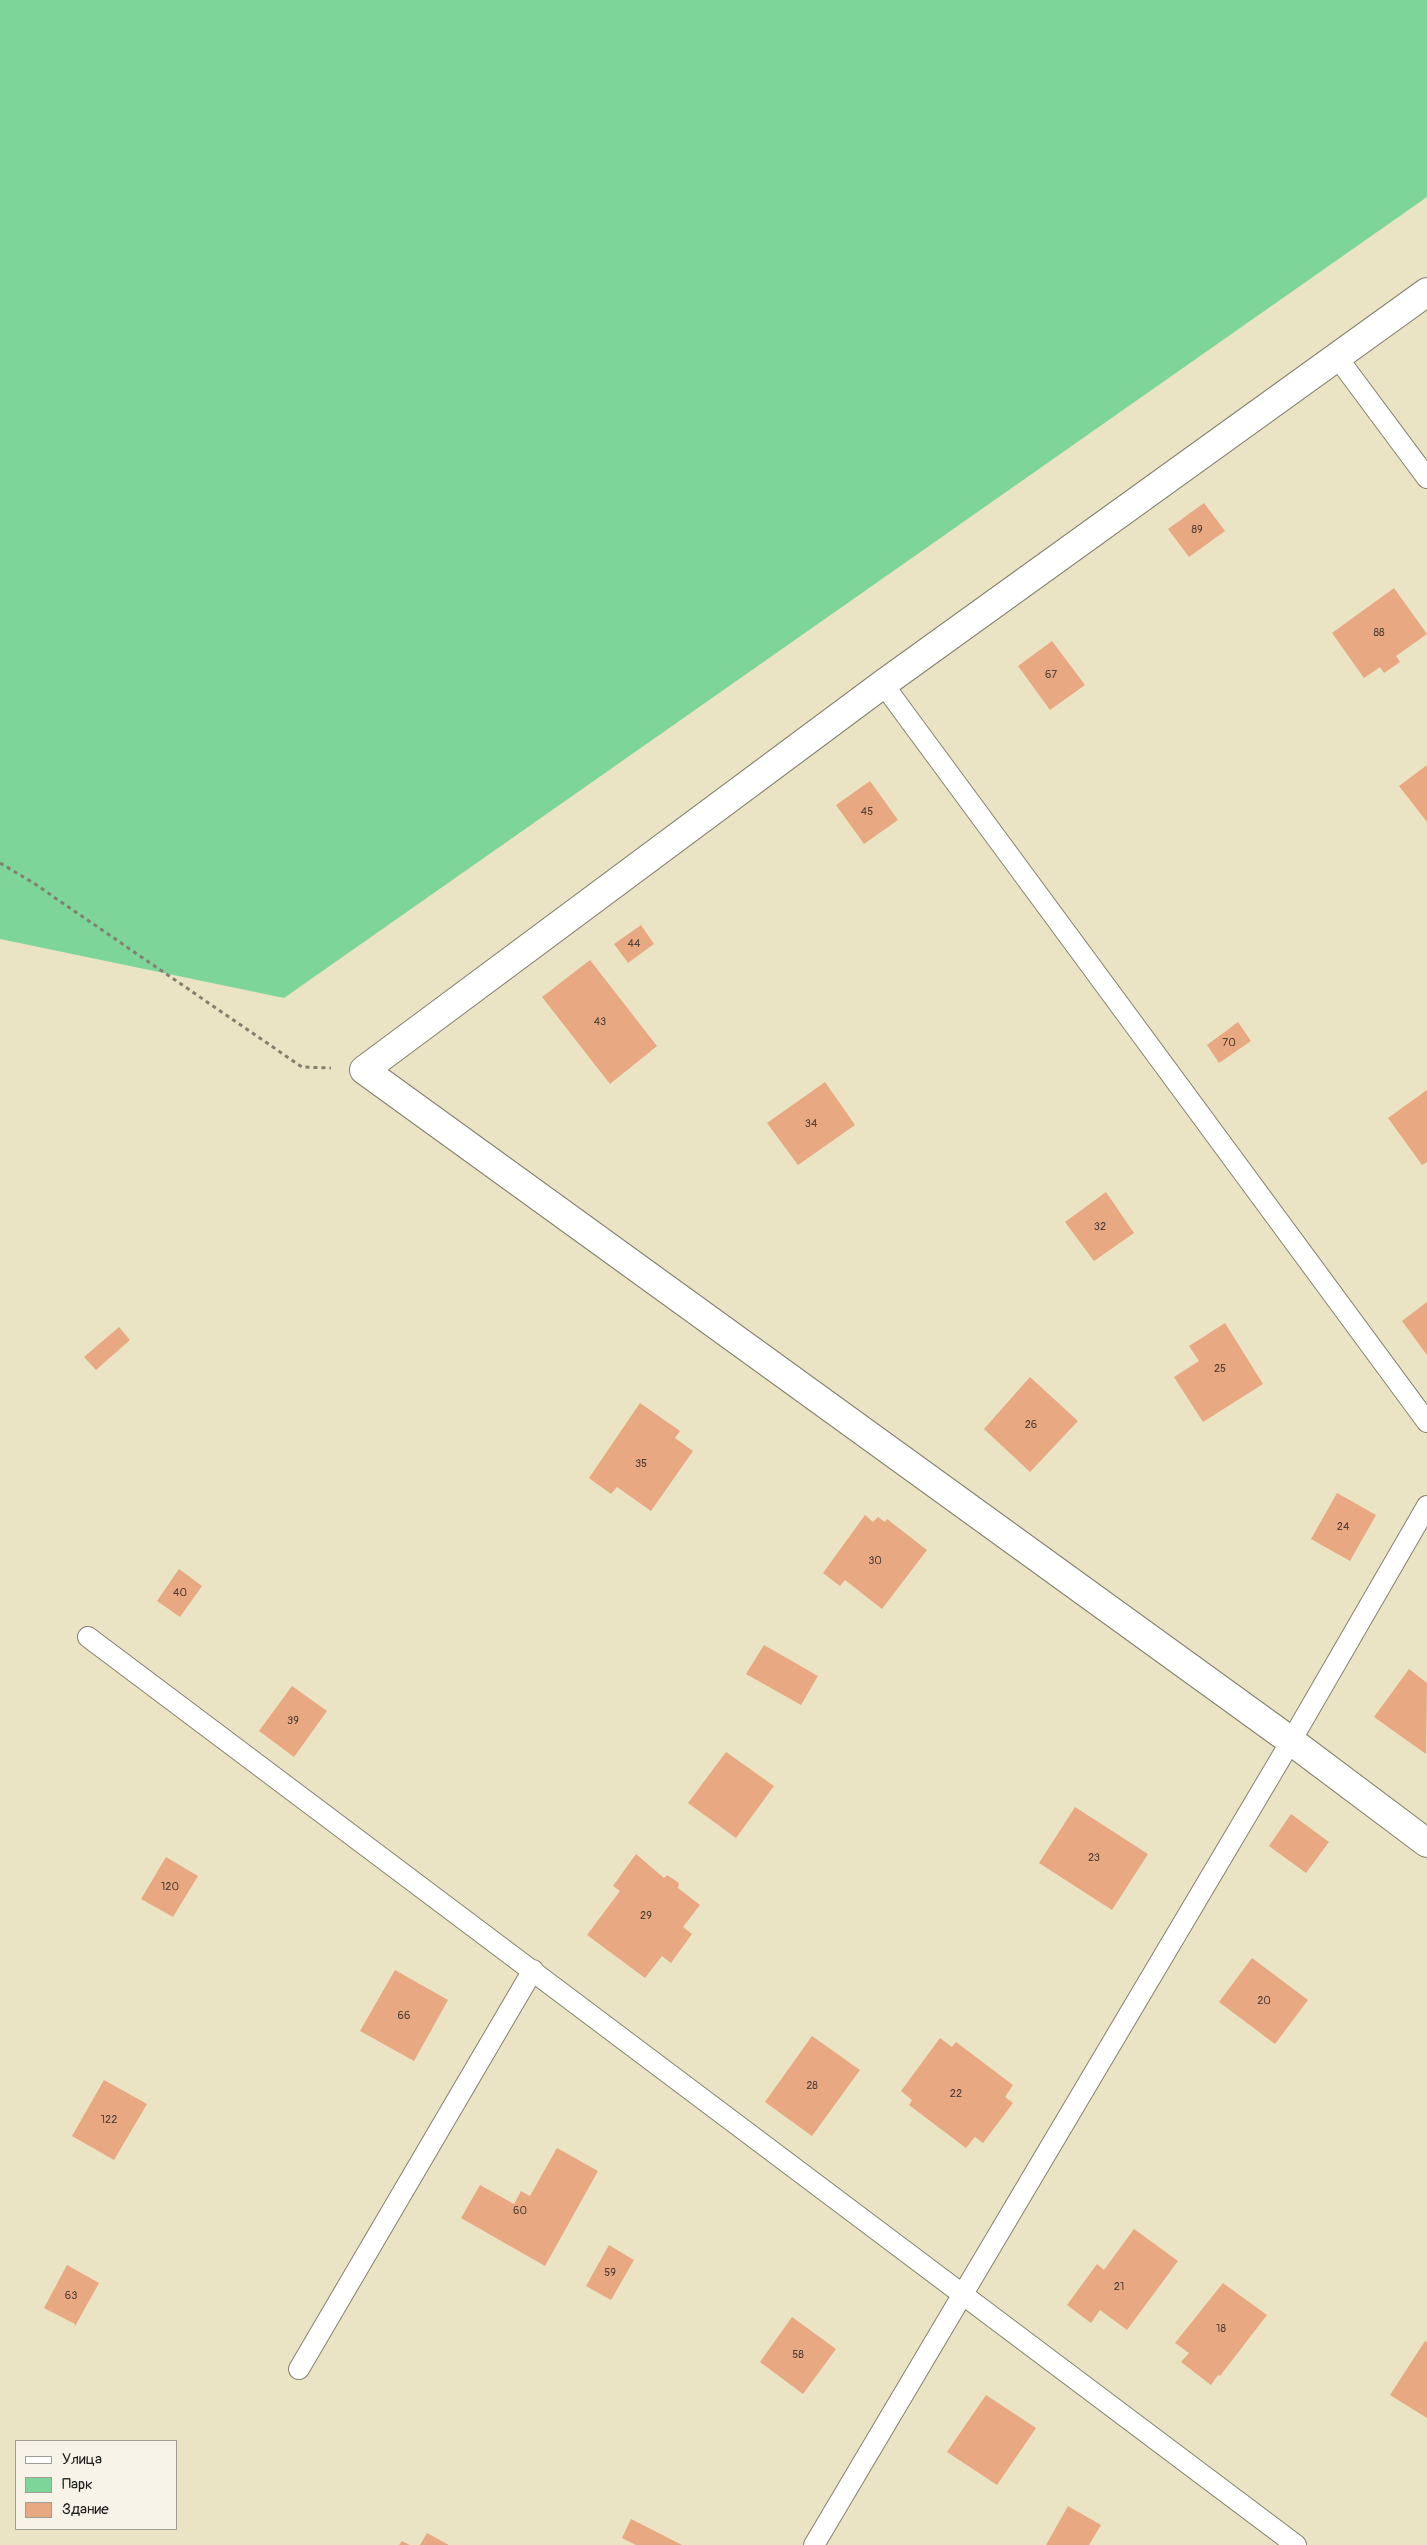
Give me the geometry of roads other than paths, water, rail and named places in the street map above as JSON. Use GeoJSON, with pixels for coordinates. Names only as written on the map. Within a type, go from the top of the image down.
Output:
{"type":"FeatureCollection","features":[{"type":"Feature","properties":{"kind":"street"},"geometry":{"type":"LineString","coordinates":[[1427,292],[883,684],[364,1070],[1291,1741],[1427,1843]]}},
{"type":"Feature","properties":{"kind":"lane"},"geometry":{"type":"LineString","coordinates":[[1337,357],[1427,478]]}},
{"type":"Feature","properties":{"kind":"lane"},"geometry":{"type":"LineString","coordinates":[[883,684],[1427,1422]]}},
{"type":"Feature","properties":{"kind":"lane"},"geometry":{"type":"LineString","coordinates":[[814,2545],[1291,1741],[1427,1506]]}},
{"type":"Feature","properties":{"kind":"lane"},"geometry":{"type":"LineString","coordinates":[[88,1637],[1296,2545]]}},
{"type":"Feature","properties":{"kind":"lane"},"geometry":{"type":"LineString","coordinates":[[299,2369],[533,1970]]}}]}
